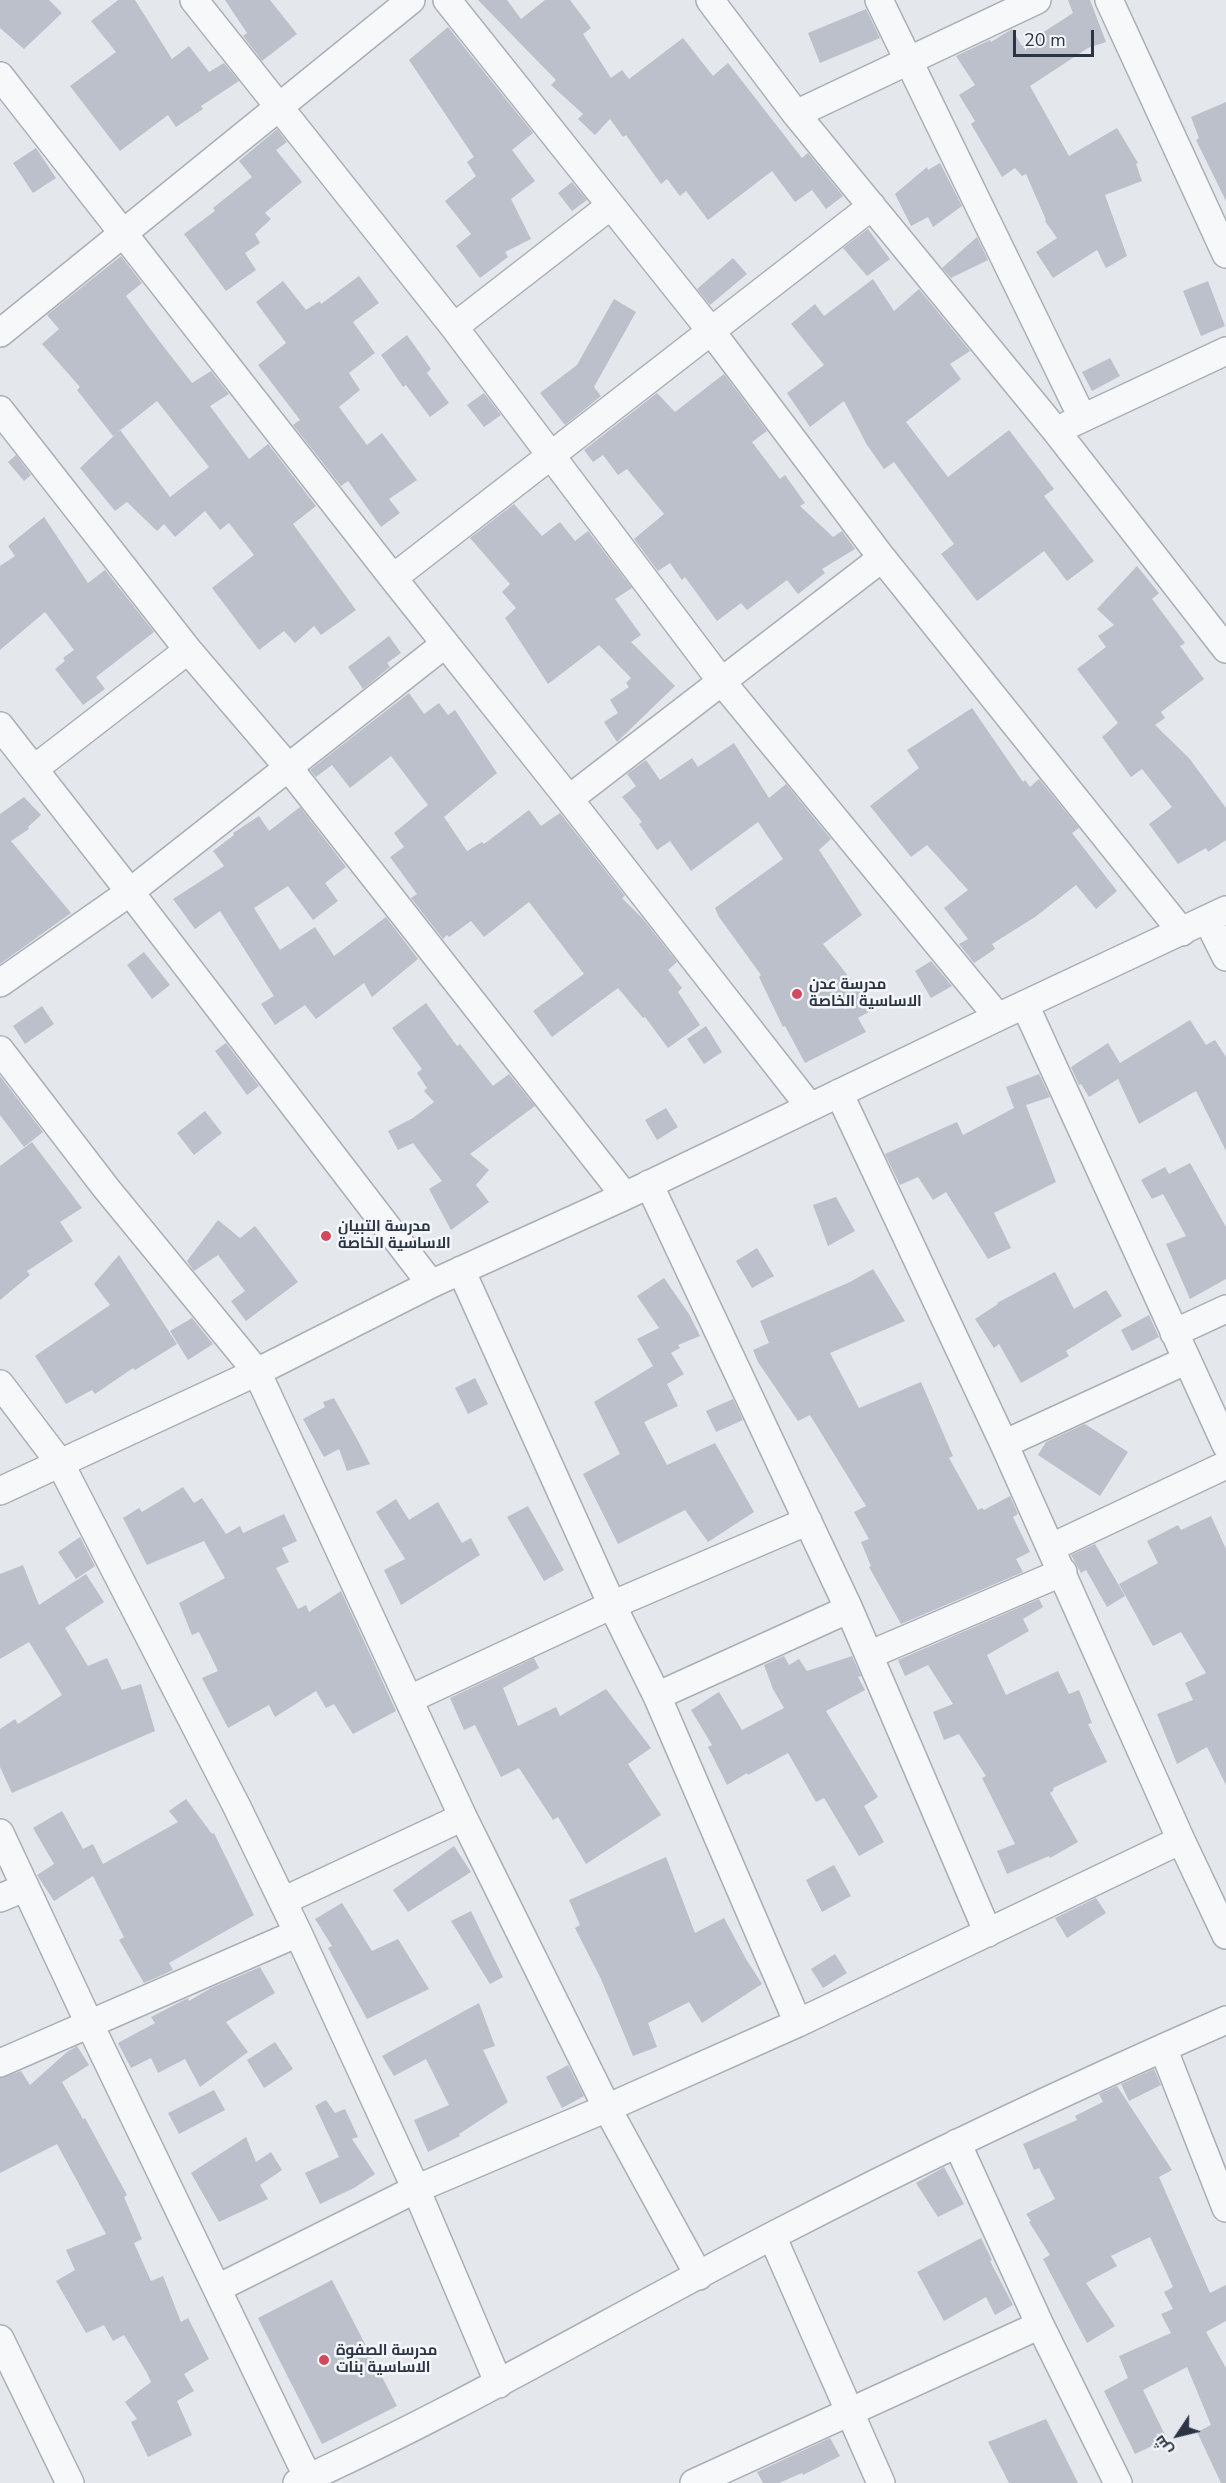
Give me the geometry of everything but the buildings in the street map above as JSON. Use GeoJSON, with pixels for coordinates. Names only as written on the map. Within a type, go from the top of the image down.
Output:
{"type":"FeatureCollection","features":[{"type":"Feature","properties":{"kind":"street"},"geometry":{"type":"LineString","coordinates":[[194,0],[454,327],[722,682],[998,1017]]}},
{"type":"Feature","properties":{"kind":"street"},"geometry":{"type":"LineString","coordinates":[[0,333],[123,231],[411,0]]}},
{"type":"Feature","properties":{"kind":"street"},"geometry":{"type":"LineString","coordinates":[[447,0],[711,331],[882,558],[1182,932]]}},
{"type":"Feature","properties":{"kind":"street"},"geometry":{"type":"LineString","coordinates":[[710,0],[795,114],[1056,432],[1226,649]]}},
{"type":"Feature","properties":{"kind":"street"},"geometry":{"type":"LineString","coordinates":[[879,0],[906,60],[1082,417]]}},
{"type":"Feature","properties":{"kind":"street"},"geometry":{"type":"LineString","coordinates":[[795,114],[1037,0]]}},
{"type":"Feature","properties":{"kind":"street"},"geometry":{"type":"LineString","coordinates":[[1109,0],[1226,254]]}},
{"type":"Feature","properties":{"kind":"street"},"geometry":{"type":"LineString","coordinates":[[0,76],[810,1107]]}},
{"type":"Feature","properties":{"kind":"street"},"geometry":{"type":"LineString","coordinates":[[454,327],[610,206]]}},
{"type":"Feature","properties":{"kind":"street"},"geometry":{"type":"LineString","coordinates":[[393,578],[872,206]]}},
{"type":"Feature","properties":{"kind":"street"},"geometry":{"type":"LineString","coordinates":[[1056,432],[1082,417],[1226,351]]}},
{"type":"Feature","properties":{"kind":"street"},"geometry":{"type":"LineString","coordinates":[[0,410],[188,650],[288,767],[625,1196]]}},
{"type":"Feature","properties":{"kind":"street"},"geometry":{"type":"LineString","coordinates":[[569,799],[882,558]]}},
{"type":"Feature","properties":{"kind":"street"},"geometry":{"type":"LineString","coordinates":[[0,982],[130,892],[446,644]]}},
{"type":"Feature","properties":{"kind":"street"},"geometry":{"type":"LineString","coordinates":[[34,769],[188,650]]}},
{"type":"Feature","properties":{"kind":"street"},"geometry":{"type":"LineString","coordinates":[[0,726],[431,1284]]}},
{"type":"Feature","properties":{"kind":"street"},"geometry":{"type":"LineString","coordinates":[[0,1491],[257,1372],[460,1270],[625,1196],[1217,915],[1226,957]]}},
{"type":"Feature","properties":{"kind":"street"},"geometry":{"type":"LineString","coordinates":[[1025,1005],[1226,1445]]}},
{"type":"Feature","properties":{"kind":"street"},"geometry":{"type":"LineString","coordinates":[[0,1050],[106,1188],[257,1372],[464,1817],[607,2108],[699,2276]]}},
{"type":"Feature","properties":{"kind":"street"},"geometry":{"type":"LineString","coordinates":[[839,1093],[1052,1547],[1181,1840],[1226,1935]]}},
{"type":"Feature","properties":{"kind":"street"},"geometry":{"type":"LineString","coordinates":[[649,1184],[849,1609],[988,1933]]}},
{"type":"Feature","properties":{"kind":"street"},"geometry":{"type":"LineString","coordinates":[[460,1270],[612,1605],[657,1696],[798,2023]]}},
{"type":"Feature","properties":{"kind":"street"},"geometry":{"type":"LineString","coordinates":[[1174,1333],[1226,1309]]}},
{"type":"Feature","properties":{"kind":"street"},"geometry":{"type":"LineString","coordinates":[[1004,1444],[1187,1360]]}},
{"type":"Feature","properties":{"kind":"street"},"geometry":{"type":"LineString","coordinates":[[0,1384],[60,1463],[236,1805],[283,1901],[416,2189],[499,2384]]}},
{"type":"Feature","properties":{"kind":"street"},"geometry":{"type":"LineString","coordinates":[[1052,1547],[1226,1464]]}},
{"type":"Feature","properties":{"kind":"street"},"geometry":{"type":"LineString","coordinates":[[410,1699],[612,1605],[808,1521]]}},
{"type":"Feature","properties":{"kind":"street"},"geometry":{"type":"LineString","coordinates":[[869,1655],[1063,1572]]}},
{"type":"Feature","properties":{"kind":"street"},"geometry":{"type":"LineString","coordinates":[[657,1696],[849,1609]]}},
{"type":"Feature","properties":{"kind":"street"},"geometry":{"type":"LineString","coordinates":[[283,1901],[464,1817]]}},
{"type":"Feature","properties":{"kind":"street"},"geometry":{"type":"LineString","coordinates":[[0,1833],[12,1893],[89,2023],[218,2288],[303,2481],[499,2384],[772,2236],[957,2143],[1226,2020]]}},
{"type":"Feature","properties":{"kind":"street"},"geometry":{"type":"LineString","coordinates":[[218,2288],[416,2189],[607,2108],[798,2023],[1181,1840]]}},
{"type":"Feature","properties":{"kind":"street"},"geometry":{"type":"LineString","coordinates":[[0,2062],[298,1933]]}},
{"type":"Feature","properties":{"kind":"street"},"geometry":{"type":"LineString","coordinates":[[1163,2048],[1226,2208]]}},
{"type":"Feature","properties":{"kind":"street"},"geometry":{"type":"LineString","coordinates":[[957,2143],[1040,2325],[1118,2483]]}},
{"type":"Feature","properties":{"kind":"street"},"geometry":{"type":"LineString","coordinates":[[772,2236],[881,2483]]}},
{"type":"Feature","properties":{"kind":"street"},"geometry":{"type":"LineString","coordinates":[[694,2483],[1040,2325]]}},
{"type":"Feature","properties":{"kind":"street"},"geometry":{"type":"LineString","coordinates":[[0,2338],[10,2392],[70,2483]]}},
{"type":"Feature","properties":{"kind":"place","name":"مدرسة عدن الاساسية الخاصة"},"geometry":{"type":"Point","coordinates":[797,994]}},
{"type":"Feature","properties":{"kind":"place","name":"مدرسة التبيان الاساسية الخاصة"},"geometry":{"type":"Point","coordinates":[326,1236]}},
{"type":"Feature","properties":{"kind":"place","name":"مدرسة الصفوة الاساسية بنات"},"geometry":{"type":"Point","coordinates":[324,2360]}}]}
